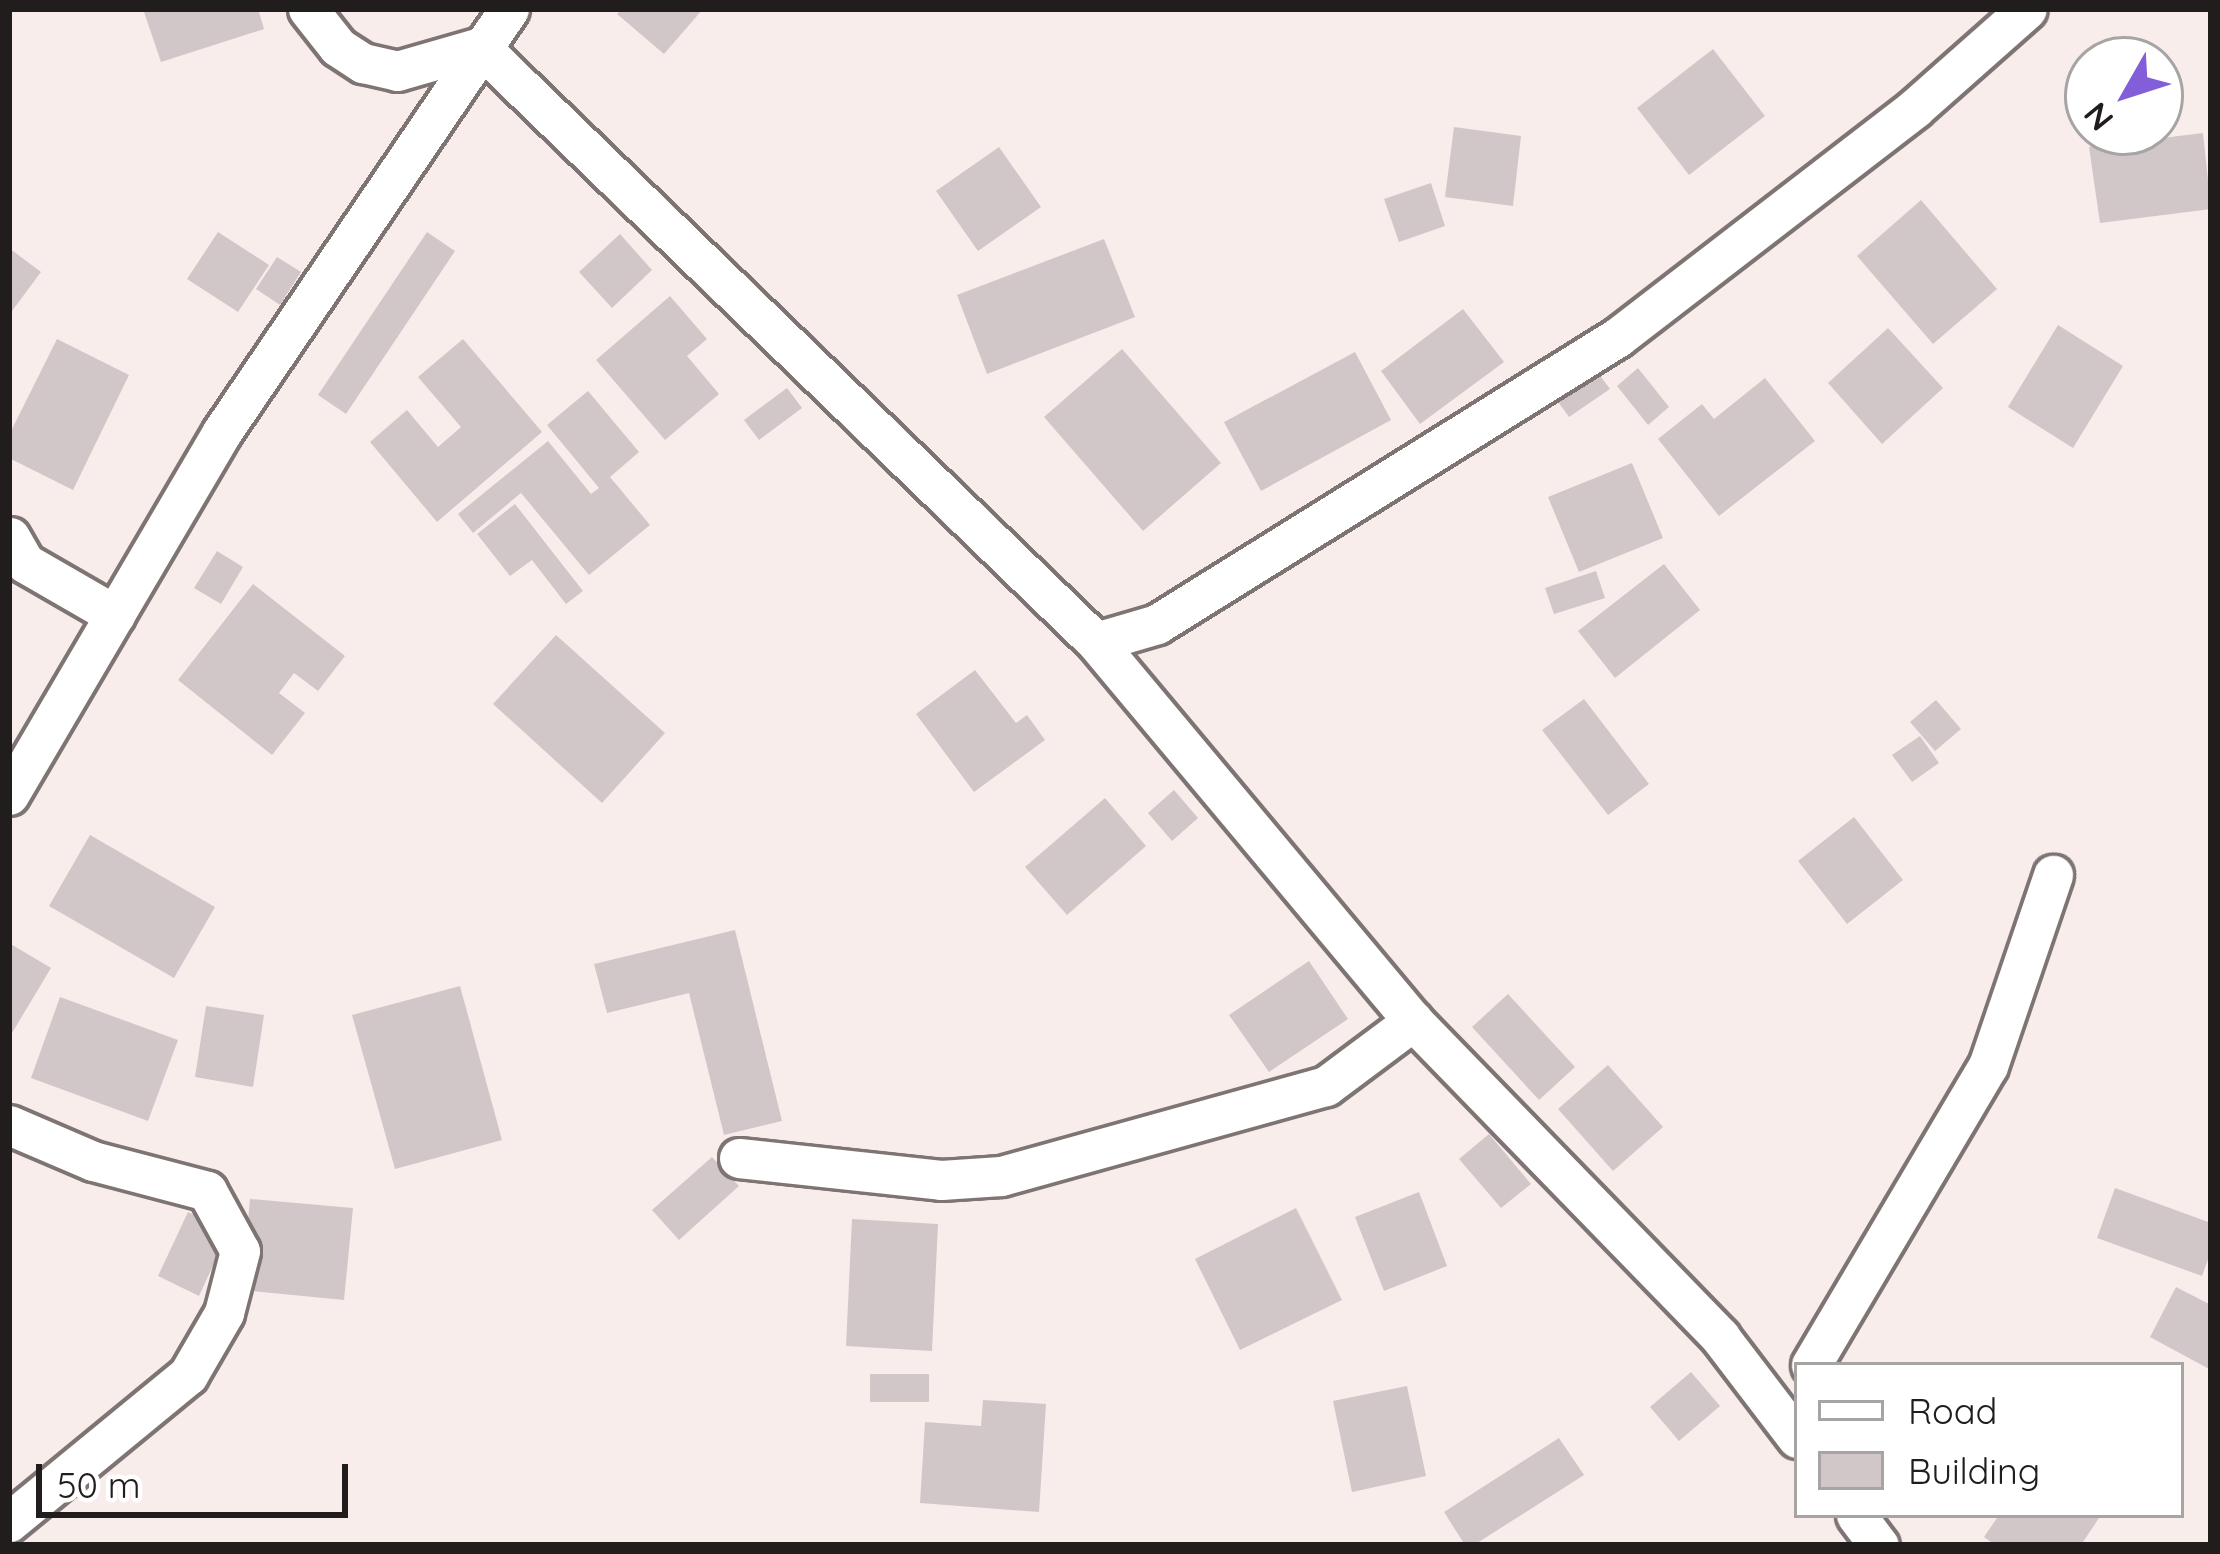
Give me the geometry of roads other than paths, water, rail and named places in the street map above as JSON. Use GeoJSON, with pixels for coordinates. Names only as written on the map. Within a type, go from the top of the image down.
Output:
{"type":"FeatureCollection","features":[{"type":"Feature","properties":{"kind":"street"},"geometry":{"type":"LineString","coordinates":[[308,9],[338,47],[363,63],[397,71],[480,47]]}},
{"type":"Feature","properties":{"kind":"street"},"geometry":{"type":"LineString","coordinates":[[9,795],[222,433],[509,9]]}},
{"type":"Feature","properties":{"kind":"street"},"geometry":{"type":"LineString","coordinates":[[1096,642],[1157,624],[1618,337],[1915,108],[2027,9]]}},
{"type":"Feature","properties":{"kind":"street"},"geometry":{"type":"LineString","coordinates":[[480,47],[1096,642],[1413,1021],[1792,1414]]}},
{"type":"Feature","properties":{"kind":"street"},"geometry":{"type":"LineString","coordinates":[[10,538],[25,563],[115,615]]}},
{"type":"Feature","properties":{"kind":"street"},"geometry":{"type":"LineString","coordinates":[[1813,1362],[1988,1066],[2053,875]]}},
{"type":"Feature","properties":{"kind":"street"},"geometry":{"type":"LineString","coordinates":[[740,1159],[940,1180],[1001,1176],[1326,1086],[1413,1021]]}},
{"type":"Feature","properties":{"kind":"street"},"geometry":{"type":"LineString","coordinates":[[9,1125],[93,1161],[207,1192],[240,1251],[224,1313],[188,1375],[9,1522]]}},
{"type":"Feature","properties":{"kind":"street"},"geometry":{"type":"LineString","coordinates":[[1858,1518],[1879,1545]]}}]}
